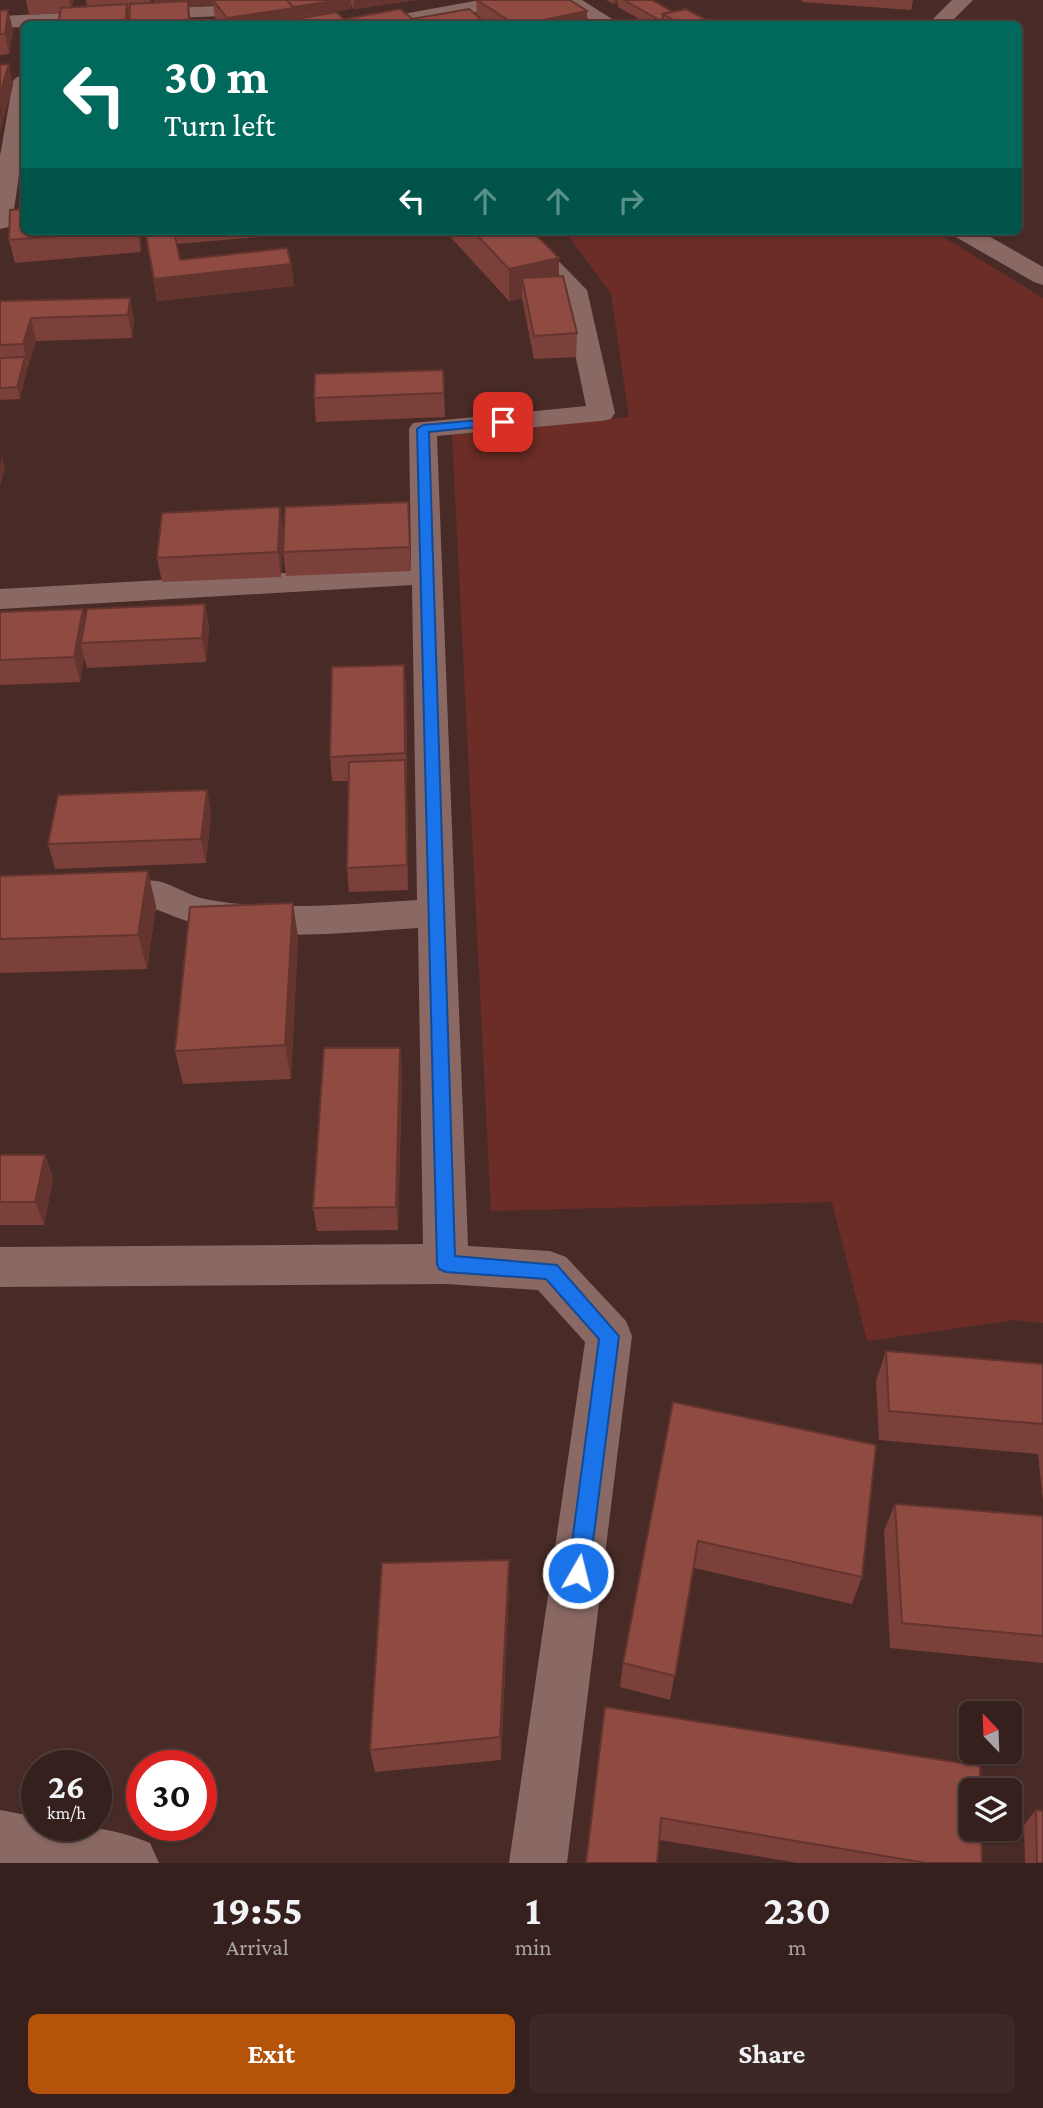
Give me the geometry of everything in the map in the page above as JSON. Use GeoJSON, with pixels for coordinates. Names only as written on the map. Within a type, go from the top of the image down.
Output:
{"type":"FeatureCollection","features":[{"type":"Feature","properties":{"kind":"street"},"geometry":{"type":"LineString","coordinates":[[7,0],[2,21],[21,22]]}},
{"type":"Feature","properties":{"kind":"street"},"geometry":{"type":"LineString","coordinates":[[397,21],[512,0]]}},
{"type":"Feature","properties":{"kind":"street"},"geometry":{"type":"LineString","coordinates":[[568,0],[605,21]]}},
{"type":"Feature","properties":{"kind":"street"},"geometry":{"type":"LineString","coordinates":[[941,21],[963,0]]}},
{"type":"Feature","properties":{"kind":"street"},"geometry":{"type":"LineString","coordinates":[[53,21],[216,12]]}},
{"type":"Feature","properties":{"kind":"street"},"geometry":{"type":"LineString","coordinates":[[21,98],[0,221],[21,219]]}},
{"type":"Feature","properties":{"kind":"street"},"geometry":{"type":"LineString","coordinates":[[446,1264],[423,429],[601,413],[574,290],[519,235]]}},
{"type":"Feature","properties":{"kind":"street"},"geometry":{"type":"LineString","coordinates":[[970,235],[1043,277]]}},
{"type":"Feature","properties":{"kind":"street"},"geometry":{"type":"LineString","coordinates":[[0,598],[425,575]]}},
{"type":"Feature","properties":{"kind":"street"},"geometry":{"type":"LineString","coordinates":[[152,892],[199,912],[296,921],[438,913]]}},
{"type":"Feature","properties":{"kind":"street"},"geometry":{"type":"LineString","coordinates":[[0,1267],[446,1264],[550,1271],[609,1336],[538,1863]]}},
{"type":"Feature","properties":{"kind":"street"},"geometry":{"type":"LineString","coordinates":[[0,1839],[130,1863]]}},
{"type":"Feature","properties":{"kind":"shaded area"},"geometry":{"type":"Polygon","coordinates":[[[568,235],[941,235],[1043,298],[1043,1323],[1014,1320],[867,1341],[832,1202],[491,1211],[452,435],[629,417],[611,294],[568,235]]]}},
{"type":"Feature","properties":{"kind":"building"},"geometry":{"type":"Polygon","coordinates":[[[213,0],[287,0],[294,8],[227,18],[213,0]]]}},
{"type":"Feature","properties":{"kind":"building"},"geometry":{"type":"Polygon","coordinates":[[[287,0],[340,0],[293,7],[287,0]]]}},
{"type":"Feature","properties":{"kind":"building"},"geometry":{"type":"Polygon","coordinates":[[[477,0],[570,0],[587,11],[539,21],[509,21],[477,0]]]}},
{"type":"Feature","properties":{"kind":"building"},"geometry":{"type":"Polygon","coordinates":[[[624,0],[652,0],[673,12],[663,14],[663,19],[659,20],[624,0]]]}},
{"type":"Feature","properties":{"kind":"building"},"geometry":{"type":"Polygon","coordinates":[[[188,1],[189,21],[129,21],[130,4],[188,1]]]}},
{"type":"Feature","properties":{"kind":"building"},"geometry":{"type":"Polygon","coordinates":[[[127,4],[125,21],[59,21],[61,8],[127,4]]]}},
{"type":"Feature","properties":{"kind":"building"},"geometry":{"type":"Polygon","coordinates":[[[400,9],[415,21],[346,21],[344,19],[400,9]]]}},
{"type":"Feature","properties":{"kind":"building"},"geometry":{"type":"Polygon","coordinates":[[[469,9],[481,19],[415,21],[412,19],[469,9]]]}},
{"type":"Feature","properties":{"kind":"building"},"geometry":{"type":"Polygon","coordinates":[[[686,9],[708,21],[676,21],[663,14],[686,9]]]}},
{"type":"Feature","properties":{"kind":"building"},"geometry":{"type":"Polygon","coordinates":[[[8,10],[5,34],[0,34],[0,11],[8,10]]]}},
{"type":"Feature","properties":{"kind":"building"},"geometry":{"type":"Polygon","coordinates":[[[336,12],[346,21],[285,21],[336,12]]]}},
{"type":"Feature","properties":{"kind":"building"},"geometry":{"type":"Polygon","coordinates":[[[9,64],[0,94],[0,65],[9,64]]]}},
{"type":"Feature","properties":{"kind":"building"},"geometry":{"type":"Polygon","coordinates":[[[21,209],[21,235],[70,235],[9,240],[10,210],[21,209]]]}},
{"type":"Feature","properties":{"kind":"building"},"geometry":{"type":"Polygon","coordinates":[[[146,235],[175,235],[180,260],[287,248],[291,264],[154,279],[146,235]]]}},
{"type":"Feature","properties":{"kind":"building"},"geometry":{"type":"Polygon","coordinates":[[[477,235],[536,235],[559,258],[509,269],[477,235]]]}},
{"type":"Feature","properties":{"kind":"building"},"geometry":{"type":"Polygon","coordinates":[[[563,276],[577,333],[534,336],[522,278],[563,276]]]}},
{"type":"Feature","properties":{"kind":"building"},"geometry":{"type":"Polygon","coordinates":[[[130,298],[128,315],[31,318],[23,344],[0,345],[0,301],[130,298]]]}},
{"type":"Feature","properties":{"kind":"building"},"geometry":{"type":"Polygon","coordinates":[[[25,357],[17,387],[0,388],[0,358],[25,357]]]}},
{"type":"Feature","properties":{"kind":"building"},"geometry":{"type":"Polygon","coordinates":[[[443,370],[444,393],[314,398],[315,374],[443,370]]]}},
{"type":"Feature","properties":{"kind":"building"},"geometry":{"type":"Polygon","coordinates":[[[408,502],[410,547],[283,552],[285,507],[408,502]]]}},
{"type":"Feature","properties":{"kind":"building"},"geometry":{"type":"Polygon","coordinates":[[[280,507],[278,552],[157,558],[162,513],[280,507]]]}},
{"type":"Feature","properties":{"kind":"building"},"geometry":{"type":"Polygon","coordinates":[[[205,604],[202,638],[81,643],[87,609],[205,604]]]}},
{"type":"Feature","properties":{"kind":"building"},"geometry":{"type":"Polygon","coordinates":[[[83,609],[74,657],[0,660],[0,612],[83,609]]]}},
{"type":"Feature","properties":{"kind":"building"},"geometry":{"type":"Polygon","coordinates":[[[404,665],[405,753],[330,757],[332,667],[404,665]]]}},
{"type":"Feature","properties":{"kind":"building"},"geometry":{"type":"Polygon","coordinates":[[[405,760],[407,865],[347,868],[349,762],[405,760]]]}},
{"type":"Feature","properties":{"kind":"building"},"geometry":{"type":"Polygon","coordinates":[[[207,790],[201,839],[48,844],[58,795],[207,790]]]}},
{"type":"Feature","properties":{"kind":"building"},"geometry":{"type":"Polygon","coordinates":[[[148,871],[138,935],[0,939],[0,876],[148,871]]]}},
{"type":"Feature","properties":{"kind":"building"},"geometry":{"type":"Polygon","coordinates":[[[293,903],[285,1045],[175,1051],[190,907],[293,903]]]}},
{"type":"Feature","properties":{"kind":"building"},"geometry":{"type":"Polygon","coordinates":[[[324,1048],[400,1048],[396,1207],[313,1208],[324,1048]]]}},
{"type":"Feature","properties":{"kind":"building"},"geometry":{"type":"Polygon","coordinates":[[[0,1155],[45,1155],[35,1202],[0,1202],[0,1155]]]}},
{"type":"Feature","properties":{"kind":"building"},"geometry":{"type":"Polygon","coordinates":[[[886,1351],[1043,1364],[1043,1424],[889,1411],[886,1351]]]}},
{"type":"Feature","properties":{"kind":"building"},"geometry":{"type":"Polygon","coordinates":[[[673,1402],[876,1445],[862,1577],[698,1541],[675,1676],[623,1663],[673,1402]]]}},
{"type":"Feature","properties":{"kind":"building"},"geometry":{"type":"Polygon","coordinates":[[[895,1504],[1043,1516],[1043,1636],[902,1623],[895,1504]]]}},
{"type":"Feature","properties":{"kind":"building"},"geometry":{"type":"Polygon","coordinates":[[[509,1560],[500,1737],[370,1750],[382,1563],[509,1560]]]}},
{"type":"Feature","properties":{"kind":"building"},"geometry":{"type":"Polygon","coordinates":[[[605,1707],[980,1766],[980,1778],[959,1778],[959,1841],[981,1841],[982,1863],[926,1863],[661,1818],[657,1863],[586,1863],[605,1707]]]}},
{"type":"Feature","properties":{"kind":"building"},"geometry":{"type":"Polygon","coordinates":[[[1036,1810],[1043,1811],[1043,1863],[1037,1863],[1036,1810]]]}},
{"type":"Feature","properties":{"kind":"route"},"geometry":{"type":"LineString","coordinates":[[503,422],[423,429],[446,1264],[550,1271],[609,1336],[578,1573]]}}]}
